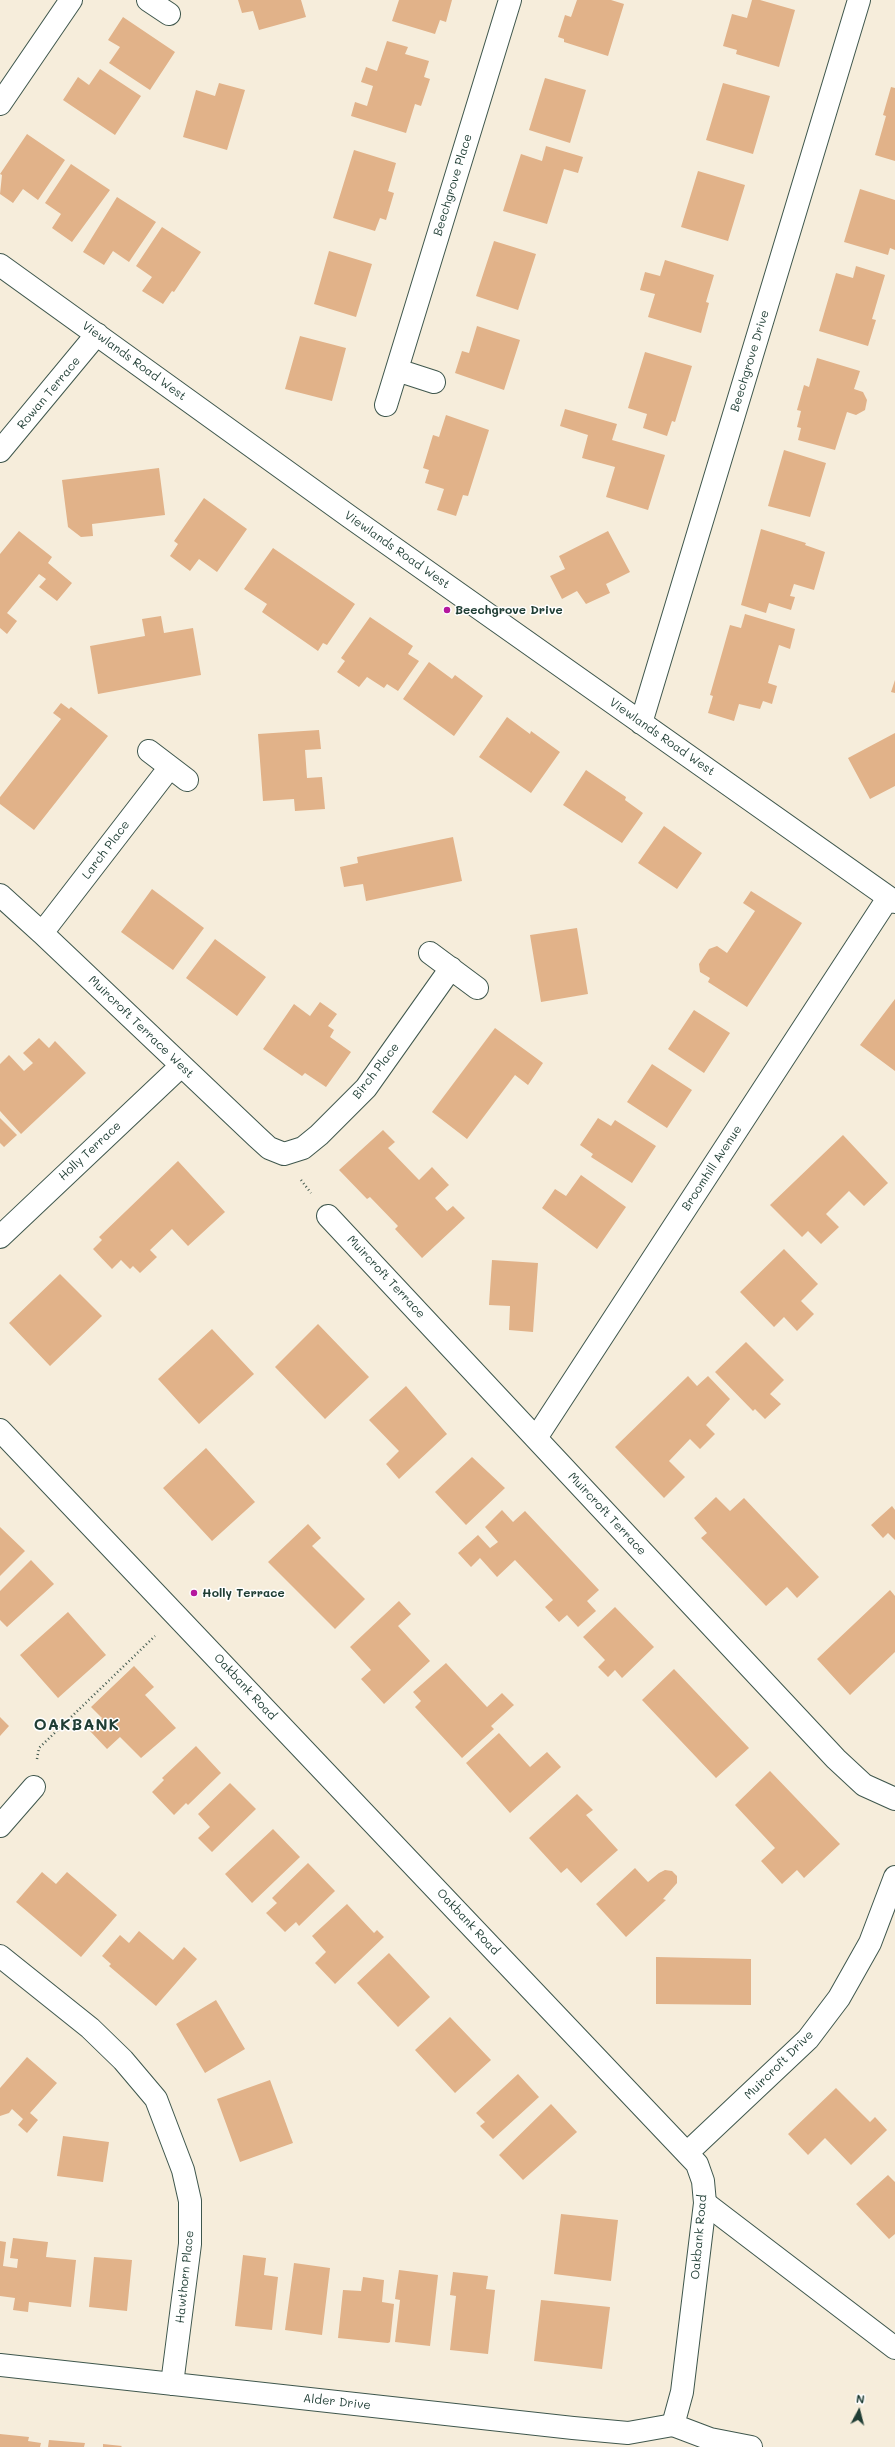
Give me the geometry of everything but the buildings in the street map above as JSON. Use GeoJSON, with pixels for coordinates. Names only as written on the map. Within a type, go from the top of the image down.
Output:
{"type":"FeatureCollection","features":[{"type":"Feature","properties":{"kind":"street"},"geometry":{"type":"LineString","coordinates":[[0,104],[71,0]]}},
{"type":"Feature","properties":{"kind":"street"},"geometry":{"type":"LineString","coordinates":[[148,0],[169,14]]}},
{"type":"Feature","properties":{"kind":"street","name":"Beechgrove Place"},"geometry":{"type":"LineString","coordinates":[[386,405],[510,0]]}},
{"type":"Feature","properties":{"kind":"street","name":"Beechgrove Drive"},"geometry":{"type":"LineString","coordinates":[[642,723],[859,0]]}},
{"type":"Feature","properties":{"kind":"street","name":"Viewlands Road West"},"geometry":{"type":"LineString","coordinates":[[0,265],[892,900]]}},
{"type":"Feature","properties":{"kind":"street","name":"Rowan Terrace"},"geometry":{"type":"LineString","coordinates":[[0,451],[97,334]]}},
{"type":"Feature","properties":{"kind":"street"},"geometry":{"type":"LineString","coordinates":[[397,370],[434,382]]}},
{"type":"Feature","properties":{"kind":"street"},"geometry":{"type":"LineString","coordinates":[[149,751],[187,780]]}},
{"type":"Feature","properties":{"kind":"street","name":"Larch Place"},"geometry":{"type":"LineString","coordinates":[[42,933],[170,767]]}},
{"type":"Feature","properties":{"kind":"street","name":"Muircroft Terrace West"},"geometry":{"type":"LineString","coordinates":[[0,895],[269,1148],[284,1154]]}},
{"type":"Feature","properties":{"kind":"street","name":"Broomhill Avenue"},"geometry":{"type":"LineString","coordinates":[[536,1438],[892,900]]}},
{"type":"Feature","properties":{"kind":"street"},"geometry":{"type":"LineString","coordinates":[[430,953],[477,988]]}},
{"type":"Feature","properties":{"kind":"street","name":"Birch Place"},"geometry":{"type":"LineString","coordinates":[[284,1154],[303,1148],[366,1088],[450,968]]}},
{"type":"Feature","properties":{"kind":"street","name":"Holly Terrace"},"geometry":{"type":"LineString","coordinates":[[0,1237],[181,1066]]}},
{"type":"Feature","properties":{"kind":"street","name":"Muircroft Terrace"},"geometry":{"type":"LineString","coordinates":[[328,1216],[836,1759],[864,1785],[895,1799]]}},
{"type":"Feature","properties":{"kind":"street","name":"Oakbank Road"},"geometry":{"type":"LineString","coordinates":[[0,1430],[697,2164],[703,2181],[705,2204],[682,2392],[673,2425]]}},
{"type":"Feature","properties":{"kind":"street"},"geometry":{"type":"LineString","coordinates":[[0,1826],[34,1787]]}},
{"type":"Feature","properties":{"kind":"street","name":"Muircroft Drive"},"geometry":{"type":"LineString","coordinates":[[687,2153],[808,2039],[839,1998],[870,1943],[895,1877]]}},
{"type":"Feature","properties":{"kind":"street","name":"Hawthorn Place"},"geometry":{"type":"LineString","coordinates":[[0,1956],[90,2028],[123,2060],[156,2098],[183,2170],[190,2201],[190,2244],[172,2384]]}},
{"type":"Feature","properties":{"kind":"street"},"geometry":{"type":"LineString","coordinates":[[705,2204],[895,2348]]}},
{"type":"Feature","properties":{"kind":"street","name":"Alder Drive"},"geometry":{"type":"LineString","coordinates":[[0,2365],[172,2384],[572,2438],[628,2433],[673,2425]]}},
{"type":"Feature","properties":{"kind":"street"},"geometry":{"type":"LineString","coordinates":[[673,2425],[710,2438],[751,2447]]}},
{"type":"Feature","properties":{"kind":"path"},"geometry":{"type":"LineString","coordinates":[[284,1154],[292,1168],[328,1216]]}},
{"type":"Feature","properties":{"kind":"path"},"geometry":{"type":"LineString","coordinates":[[34,1787],[38,1748],[177,1615]]}},
{"type":"Feature","properties":{"kind":"place","name":"Beechgrove Drive"},"geometry":{"type":"Point","coordinates":[447,610]}},
{"type":"Feature","properties":{"kind":"place","name":"Holly Terrace"},"geometry":{"type":"Point","coordinates":[194,1593]}},
{"type":"Feature","properties":{"kind":"district","name":"OAKBANK"},"geometry":{"type":"Point","coordinates":[77,1725]}}]}
